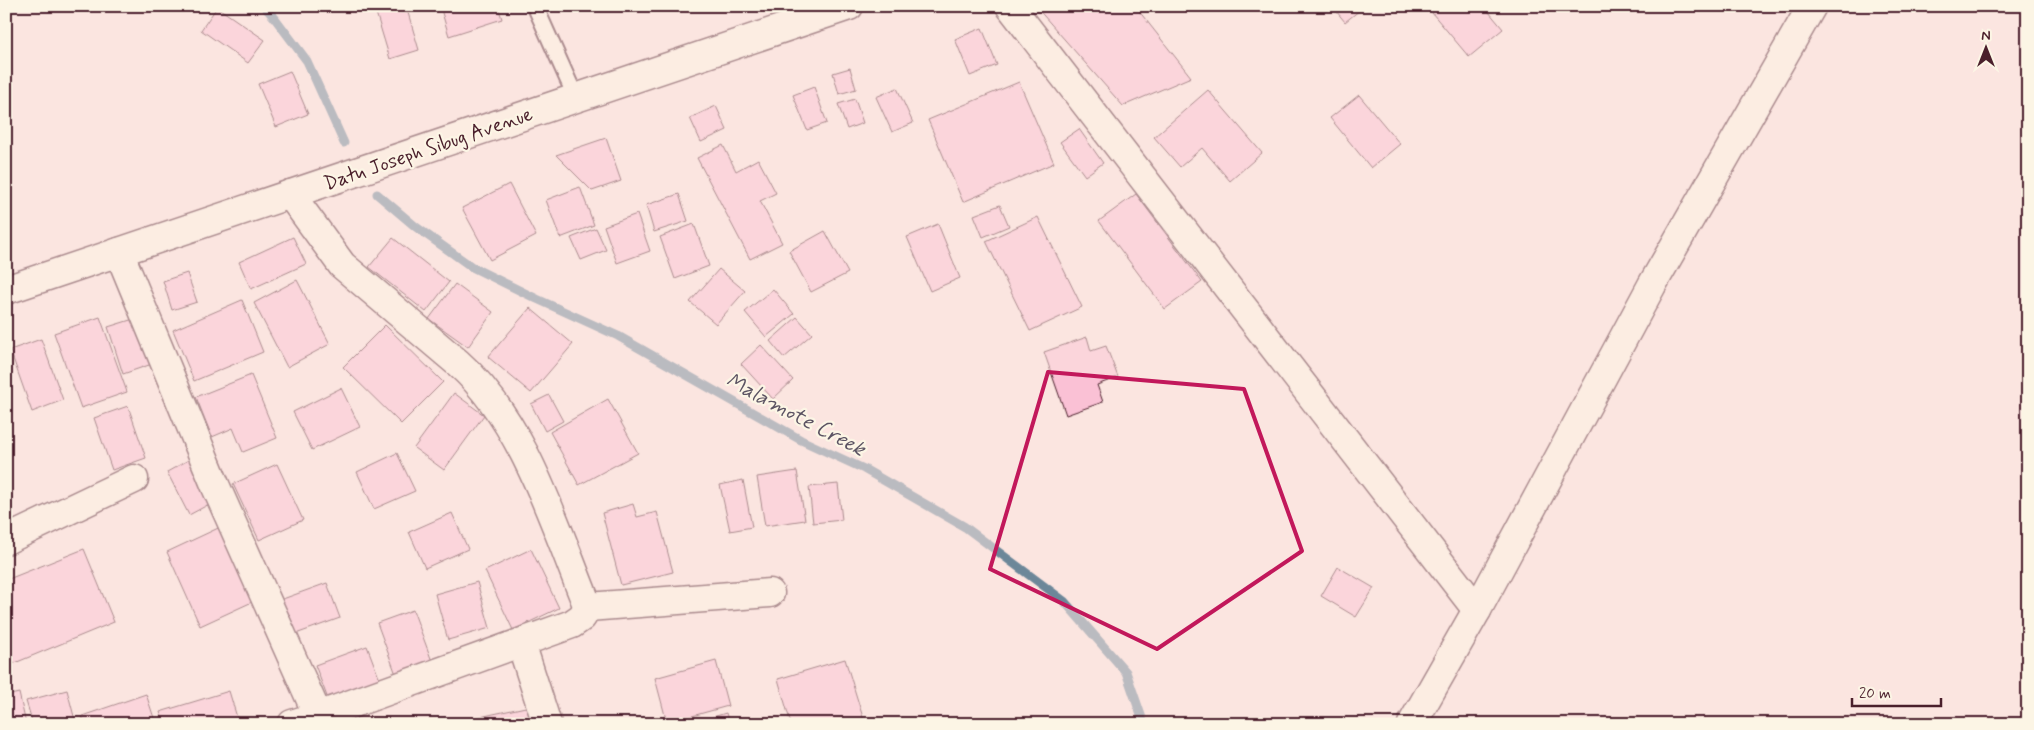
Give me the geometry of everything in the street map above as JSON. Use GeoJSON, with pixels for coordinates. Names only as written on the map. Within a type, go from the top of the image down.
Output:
{"type":"FeatureCollection","features":[{"type":"Feature","properties":{"kind":"street","name":"Datu Joseph Sibug Avenue"},"geometry":{"type":"LineString","coordinates":[[6,290],[849,6]]}},
{"type":"Feature","properties":{"kind":"street"},"geometry":{"type":"LineString","coordinates":[[1010,6],[1477,610]]}},
{"type":"Feature","properties":{"kind":"street"},"geometry":{"type":"LineString","coordinates":[[1412,724],[1477,610],[1652,285],[1812,6]]}},
{"type":"Feature","properties":{"kind":"street"},"geometry":{"type":"LineString","coordinates":[[290,194],[342,265],[476,378],[489,394],[530,464],[588,607]]}},
{"type":"Feature","properties":{"kind":"street"},"geometry":{"type":"LineString","coordinates":[[119,252],[216,487],[318,716]]}},
{"type":"Feature","properties":{"kind":"street"},"geometry":{"type":"LineString","coordinates":[[6,540],[134,479]]}},
{"type":"Feature","properties":{"kind":"street"},"geometry":{"type":"LineString","coordinates":[[588,607],[770,593]]}},
{"type":"Feature","properties":{"kind":"street"},"geometry":{"type":"LineString","coordinates":[[292,724],[572,624],[582,617],[588,607]]}},
{"type":"Feature","properties":{"kind":"street"},"geometry":{"type":"LineString","coordinates":[[521,643],[547,724]]}},
{"type":"Feature","properties":{"kind":"lane"},"geometry":{"type":"LineString","coordinates":[[535,6],[576,98]]}},
{"type":"Feature","properties":{"kind":"highlighted area"},"geometry":{"type":"Polygon","coordinates":[[[1048,372],[1244,389],[1302,551],[1157,649],[990,569],[1048,372]]]}},
{"type":"Feature","properties":{"kind":"building"},"geometry":{"type":"Polygon","coordinates":[[[374,6],[406,6],[419,50],[390,59],[374,6]]]}},
{"type":"Feature","properties":{"kind":"building"},"geometry":{"type":"Polygon","coordinates":[[[440,6],[498,6],[502,19],[449,36],[440,6]]]}},
{"type":"Feature","properties":{"kind":"building"},"geometry":{"type":"Polygon","coordinates":[[[1135,6],[1191,77],[1123,106],[1036,7],[1135,6]]]}},
{"type":"Feature","properties":{"kind":"building"},"geometry":{"type":"Polygon","coordinates":[[[1332,6],[1365,6],[1345,22],[1332,6]]]}},
{"type":"Feature","properties":{"kind":"building"},"geometry":{"type":"Polygon","coordinates":[[[1440,6],[1484,6],[1503,29],[1469,57],[1432,13],[1440,6]]]}},
{"type":"Feature","properties":{"kind":"building"},"geometry":{"type":"Polygon","coordinates":[[[217,7],[265,40],[248,63],[201,30],[217,7]]]}},
{"type":"Feature","properties":{"kind":"building"},"geometry":{"type":"Polygon","coordinates":[[[982,28],[997,65],[970,76],[955,39],[982,28]]]}},
{"type":"Feature","properties":{"kind":"building"},"geometry":{"type":"Polygon","coordinates":[[[850,68],[856,89],[839,94],[833,73],[850,68]]]}},
{"type":"Feature","properties":{"kind":"building"},"geometry":{"type":"Polygon","coordinates":[[[290,71],[308,114],[276,127],[258,84],[290,71]]]}},
{"type":"Feature","properties":{"kind":"building"},"geometry":{"type":"Polygon","coordinates":[[[1019,82],[1054,163],[963,202],[928,120],[1019,82]]]}},
{"type":"Feature","properties":{"kind":"building"},"geometry":{"type":"Polygon","coordinates":[[[814,87],[827,123],[807,130],[793,95],[814,87]]]}},
{"type":"Feature","properties":{"kind":"building"},"geometry":{"type":"Polygon","coordinates":[[[897,88],[913,123],[892,132],[876,97],[897,88]]]}},
{"type":"Feature","properties":{"kind":"building"},"geometry":{"type":"Polygon","coordinates":[[[1208,90],[1262,153],[1230,181],[1202,148],[1180,167],[1154,137],[1208,90]]]}},
{"type":"Feature","properties":{"kind":"building"},"geometry":{"type":"Polygon","coordinates":[[[1359,95],[1400,144],[1371,168],[1330,118],[1359,95]]]}},
{"type":"Feature","properties":{"kind":"building"},"geometry":{"type":"Polygon","coordinates":[[[855,99],[863,123],[847,129],[838,104],[855,99]]]}},
{"type":"Feature","properties":{"kind":"building"},"geometry":{"type":"Polygon","coordinates":[[[716,106],[727,130],[701,142],[690,118],[716,106]]]}},
{"type":"Feature","properties":{"kind":"building"},"geometry":{"type":"Polygon","coordinates":[[[1079,129],[1103,163],[1085,176],[1060,142],[1079,129]]]}},
{"type":"Feature","properties":{"kind":"building"},"geometry":{"type":"Polygon","coordinates":[[[606,138],[621,181],[592,191],[556,155],[606,138]]]}},
{"type":"Feature","properties":{"kind":"building"},"geometry":{"type":"Polygon","coordinates":[[[723,145],[736,171],[758,159],[776,193],[760,201],[782,243],[750,259],[697,158],[723,145]]]}},
{"type":"Feature","properties":{"kind":"building"},"geometry":{"type":"Polygon","coordinates":[[[509,184],[536,236],[490,260],[462,208],[509,184]]]}},
{"type":"Feature","properties":{"kind":"building"},"geometry":{"type":"Polygon","coordinates":[[[580,187],[594,225],[560,238],[546,200],[580,187]]]}},
{"type":"Feature","properties":{"kind":"building"},"geometry":{"type":"Polygon","coordinates":[[[679,194],[688,221],[654,232],[646,205],[679,194]]]}},
{"type":"Feature","properties":{"kind":"building"},"geometry":{"type":"Polygon","coordinates":[[[1136,194],[1202,282],[1165,309],[1099,221],[1136,194]]]}},
{"type":"Feature","properties":{"kind":"building"},"geometry":{"type":"Polygon","coordinates":[[[1000,205],[1009,226],[983,237],[974,215],[1000,205]]]}},
{"type":"Feature","properties":{"kind":"building"},"geometry":{"type":"Polygon","coordinates":[[[637,214],[650,251],[617,263],[604,226],[637,214]]]}},
{"type":"Feature","properties":{"kind":"building"},"geometry":{"type":"Polygon","coordinates":[[[1038,217],[1082,307],[1030,331],[986,241],[1038,217]]]}},
{"type":"Feature","properties":{"kind":"building"},"geometry":{"type":"Polygon","coordinates":[[[694,224],[709,266],[675,279],[660,237],[694,224]]]}},
{"type":"Feature","properties":{"kind":"building"},"geometry":{"type":"Polygon","coordinates":[[[938,224],[960,278],[930,291],[907,237],[938,224]]]}},
{"type":"Feature","properties":{"kind":"building"},"geometry":{"type":"Polygon","coordinates":[[[596,228],[606,250],[581,260],[571,238],[596,228]]]}},
{"type":"Feature","properties":{"kind":"building"},"geometry":{"type":"Polygon","coordinates":[[[825,231],[848,273],[811,292],[789,251],[825,231]]]}},
{"type":"Feature","properties":{"kind":"building"},"geometry":{"type":"Polygon","coordinates":[[[293,237],[306,264],[251,289],[239,262],[293,237]]]}},
{"type":"Feature","properties":{"kind":"building"},"geometry":{"type":"Polygon","coordinates":[[[393,238],[449,282],[426,312],[369,267],[393,238]]]}},
{"type":"Feature","properties":{"kind":"building"},"geometry":{"type":"Polygon","coordinates":[[[719,269],[745,291],[716,324],[690,302],[719,269]]]}},
{"type":"Feature","properties":{"kind":"building"},"geometry":{"type":"Polygon","coordinates":[[[187,273],[197,302],[172,310],[163,281],[187,273]]]}},
{"type":"Feature","properties":{"kind":"building"},"geometry":{"type":"Polygon","coordinates":[[[297,280],[330,344],[287,367],[254,303],[297,280]]]}},
{"type":"Feature","properties":{"kind":"building"},"geometry":{"type":"Polygon","coordinates":[[[455,284],[493,312],[468,347],[429,319],[455,284]]]}},
{"type":"Feature","properties":{"kind":"building"},"geometry":{"type":"Polygon","coordinates":[[[773,289],[794,314],[766,337],[745,312],[773,289]]]}},
{"type":"Feature","properties":{"kind":"building"},"geometry":{"type":"Polygon","coordinates":[[[242,300],[263,352],[194,381],[173,330],[242,300]]]}},
{"type":"Feature","properties":{"kind":"building"},"geometry":{"type":"Polygon","coordinates":[[[530,308],[573,344],[531,393],[488,357],[530,308]]]}},
{"type":"Feature","properties":{"kind":"building"},"geometry":{"type":"Polygon","coordinates":[[[100,317],[127,392],[81,408],[54,333],[100,317]]]}},
{"type":"Feature","properties":{"kind":"building"},"geometry":{"type":"Polygon","coordinates":[[[140,317],[155,363],[123,374],[108,327],[140,317]]]}},
{"type":"Feature","properties":{"kind":"building"},"geometry":{"type":"Polygon","coordinates":[[[797,317],[812,334],[784,358],[770,341],[797,317]]]}},
{"type":"Feature","properties":{"kind":"building"},"geometry":{"type":"Polygon","coordinates":[[[385,325],[443,382],[401,424],[343,367],[385,325]]]}},
{"type":"Feature","properties":{"kind":"building"},"geometry":{"type":"Polygon","coordinates":[[[1087,337],[1091,351],[1106,346],[1118,377],[1097,385],[1103,402],[1066,415],[1044,352],[1087,337]]]}},
{"type":"Feature","properties":{"kind":"building"},"geometry":{"type":"Polygon","coordinates":[[[41,339],[63,400],[32,412],[10,350],[41,339]]]}},
{"type":"Feature","properties":{"kind":"building"},"geometry":{"type":"Polygon","coordinates":[[[761,345],[793,380],[773,399],[741,364],[761,345]]]}},
{"type":"Feature","properties":{"kind":"building"},"geometry":{"type":"Polygon","coordinates":[[[251,375],[277,438],[243,452],[233,428],[212,437],[196,397],[251,375]]]}},
{"type":"Feature","properties":{"kind":"building"},"geometry":{"type":"Polygon","coordinates":[[[341,388],[360,427],[312,450],[293,412],[341,388]]]}},
{"type":"Feature","properties":{"kind":"building"},"geometry":{"type":"Polygon","coordinates":[[[454,393],[484,415],[444,470],[414,448],[454,393]]]}},
{"type":"Feature","properties":{"kind":"building"},"geometry":{"type":"Polygon","coordinates":[[[549,395],[563,421],[545,431],[531,404],[549,395]]]}},
{"type":"Feature","properties":{"kind":"building"},"geometry":{"type":"Polygon","coordinates":[[[608,399],[638,453],[579,485],[550,432],[608,399]]]}},
{"type":"Feature","properties":{"kind":"building"},"geometry":{"type":"Polygon","coordinates":[[[128,406],[146,458],[112,470],[94,418],[128,406]]]}},
{"type":"Feature","properties":{"kind":"building"},"geometry":{"type":"Polygon","coordinates":[[[397,453],[415,491],[374,509],[357,472],[397,453]]]}},
{"type":"Feature","properties":{"kind":"building"},"geometry":{"type":"Polygon","coordinates":[[[192,458],[215,501],[189,515],[167,472],[192,458]]]}},
{"type":"Feature","properties":{"kind":"building"},"geometry":{"type":"Polygon","coordinates":[[[277,464],[303,520],[259,540],[233,484],[277,464]]]}},
{"type":"Feature","properties":{"kind":"building"},"geometry":{"type":"Polygon","coordinates":[[[797,471],[805,520],[765,526],[757,477],[797,471]]]}},
{"type":"Feature","properties":{"kind":"building"},"geometry":{"type":"Polygon","coordinates":[[[743,480],[752,527],[730,531],[720,485],[743,480]]]}},
{"type":"Feature","properties":{"kind":"building"},"geometry":{"type":"Polygon","coordinates":[[[838,484],[842,520],[813,523],[809,487],[838,484]]]}},
{"type":"Feature","properties":{"kind":"building"},"geometry":{"type":"Polygon","coordinates":[[[633,504],[637,517],[657,512],[673,572],[621,585],[602,513],[633,504]]]}},
{"type":"Feature","properties":{"kind":"building"},"geometry":{"type":"Polygon","coordinates":[[[452,513],[468,549],[425,568],[409,532],[452,513]]]}},
{"type":"Feature","properties":{"kind":"building"},"geometry":{"type":"Polygon","coordinates":[[[229,523],[263,597],[200,626],[167,552],[229,523]]]}},
{"type":"Feature","properties":{"kind":"building"},"geometry":{"type":"Polygon","coordinates":[[[84,549],[114,622],[10,665],[6,657],[6,580],[84,549]]]}},
{"type":"Feature","properties":{"kind":"building"},"geometry":{"type":"Polygon","coordinates":[[[531,549],[559,608],[513,630],[485,571],[531,549]]]}},
{"type":"Feature","properties":{"kind":"building"},"geometry":{"type":"Polygon","coordinates":[[[1338,567],[1374,588],[1356,617],[1321,596],[1338,567]]]}},
{"type":"Feature","properties":{"kind":"building"},"geometry":{"type":"Polygon","coordinates":[[[477,582],[490,628],[448,640],[435,594],[477,582]]]}},
{"type":"Feature","properties":{"kind":"building"},"geometry":{"type":"Polygon","coordinates":[[[327,583],[340,618],[293,635],[280,600],[327,583]]]}},
{"type":"Feature","properties":{"kind":"building"},"geometry":{"type":"Polygon","coordinates":[[[413,610],[433,664],[397,677],[377,623],[413,610]]]}},
{"type":"Feature","properties":{"kind":"building"},"geometry":{"type":"Polygon","coordinates":[[[367,646],[383,688],[331,707],[315,665],[367,646]]]}},
{"type":"Feature","properties":{"kind":"building"},"geometry":{"type":"Polygon","coordinates":[[[845,659],[865,724],[791,724],[778,679],[845,659]]]}},
{"type":"Feature","properties":{"kind":"building"},"geometry":{"type":"Polygon","coordinates":[[[716,661],[728,706],[667,723],[655,678],[716,661]]]}},
{"type":"Feature","properties":{"kind":"building"},"geometry":{"type":"Polygon","coordinates":[[[67,690],[76,724],[33,724],[26,701],[67,690]]]}},
{"type":"Feature","properties":{"kind":"building"},"geometry":{"type":"Polygon","coordinates":[[[229,691],[239,724],[164,724],[160,712],[229,691]]]}},
{"type":"Feature","properties":{"kind":"building"},"geometry":{"type":"Polygon","coordinates":[[[19,693],[26,724],[6,724],[6,696],[19,693]]]}},
{"type":"Feature","properties":{"kind":"building"},"geometry":{"type":"Polygon","coordinates":[[[146,694],[156,724],[85,724],[82,716],[146,694]]]}},
{"type":"Feature","properties":{"kind":"building"},"geometry":{"type":"Polygon","coordinates":[[[530,706],[534,724],[466,724],[466,720],[530,706]]]}},
{"type":"Feature","properties":{"kind":"building"},"geometry":{"type":"Polygon","coordinates":[[[726,713],[729,724],[690,724],[726,713]]]}},
{"type":"Feature","properties":{"kind":"waterway","name":"Malamote Creek"},"geometry":{"type":"LineString","coordinates":[[264,6],[307,61],[344,143]]}},
{"type":"Feature","properties":{"kind":"waterway","name":"Malamote Creek"},"geometry":{"type":"LineString","coordinates":[[377,194],[416,227],[472,267],[618,336],[801,440],[864,469],[965,527],[1064,601],[1126,672],[1144,724]]}}]}
